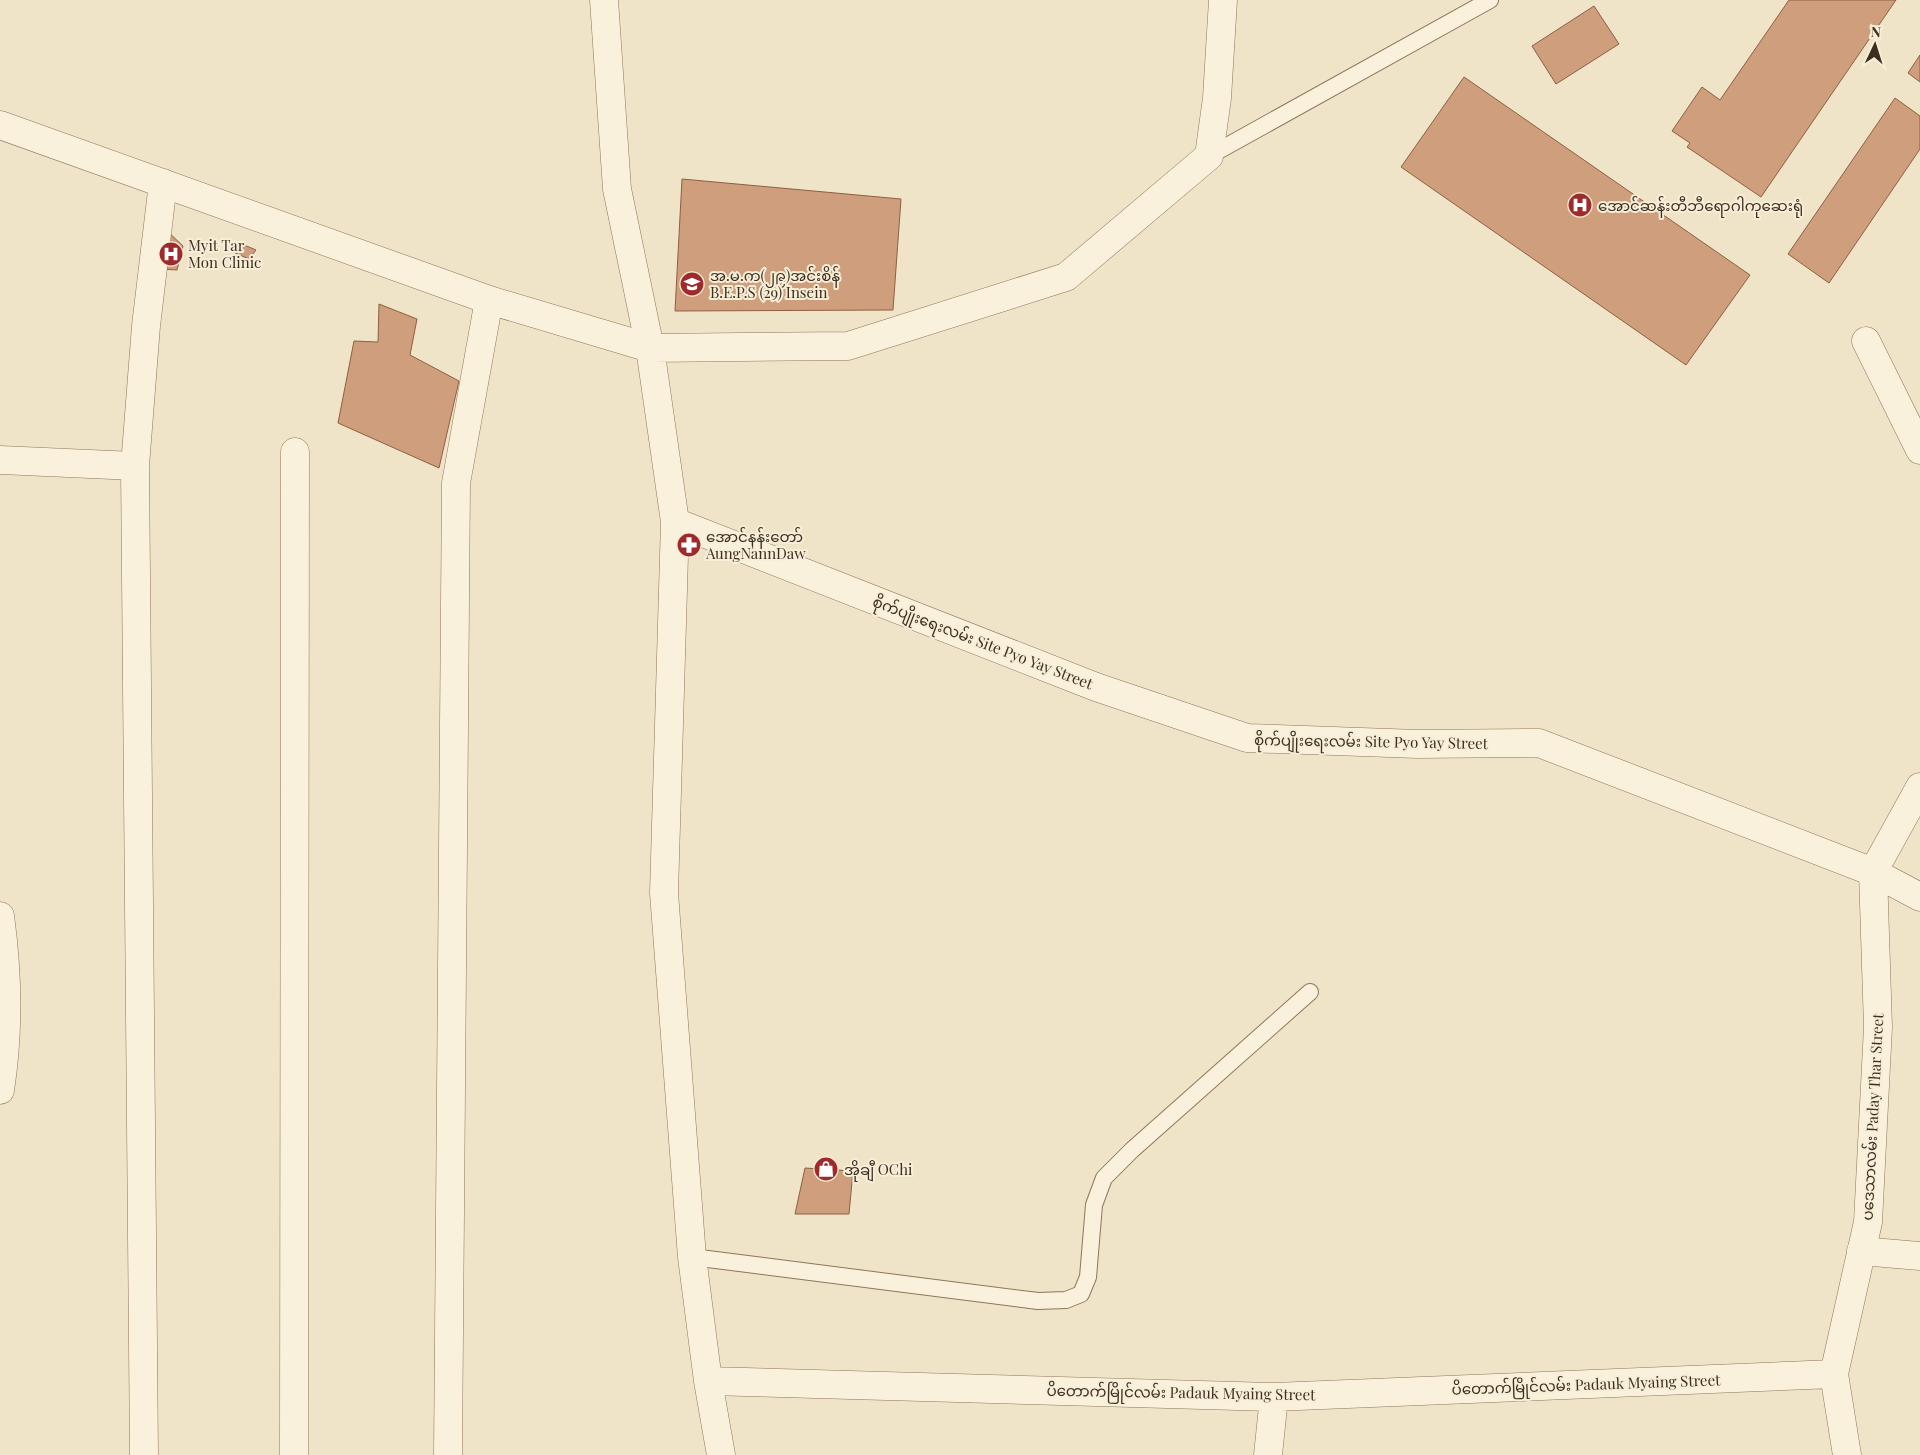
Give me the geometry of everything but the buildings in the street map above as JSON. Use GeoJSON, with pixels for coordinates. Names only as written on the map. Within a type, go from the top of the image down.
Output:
{"type":"FeatureCollection","features":[{"type":"Feature","properties":{"kind":"street"},"geometry":{"type":"LineString","coordinates":[[604,0],[617,189],[650,348],[675,522],[664,893],[692,1257],[708,1381],[721,1455]]}},
{"type":"Feature","properties":{"kind":"street"},"geometry":{"type":"LineString","coordinates":[[0,125],[489,300],[650,348],[848,346],[1066,276],[1209,156],[1217,98],[1223,0]]}},
{"type":"Feature","properties":{"kind":"street"},"geometry":{"type":"LineString","coordinates":[[144,1455],[134,466],[146,326],[163,183]]}},
{"type":"Feature","properties":{"kind":"street"},"geometry":{"type":"LineString","coordinates":[[448,1455],[456,483],[489,300]]}},
{"type":"Feature","properties":{"kind":"street"},"geometry":{"type":"LineString","coordinates":[[1866,341],[1920,450]]}},
{"type":"Feature","properties":{"kind":"street"},"geometry":{"type":"LineString","coordinates":[[294,1455],[296,452]]}},
{"type":"Feature","properties":{"kind":"street"},"geometry":{"type":"LineString","coordinates":[[0,460],[134,466]]}},
{"type":"Feature","properties":{"kind":"street","name":"စိုက်ပျိုးရေးလမ်း Site Pyo Yay Street"},"geometry":{"type":"LineString","coordinates":[[675,522],[1096,687],[1248,738],[1418,744],[1539,743],[1873,872],[1920,897]]}},
{"type":"Feature","properties":{"kind":"street"},"geometry":{"type":"LineString","coordinates":[[1873,872],[1920,787]]}},
{"type":"Feature","properties":{"kind":"street","name":"ပဒေသာလမ်း Paday Thar Street"},"geometry":{"type":"LineString","coordinates":[[1846,1455],[1834,1374],[1868,1222],[1878,1027],[1873,872]]}},
{"type":"Feature","properties":{"kind":"street"},"geometry":{"type":"LineString","coordinates":[[0,916],[7,991],[5,1061],[0,1090]]}},
{"type":"Feature","properties":{"kind":"street"},"geometry":{"type":"LineString","coordinates":[[1861,1251],[1920,1256]]}},
{"type":"Feature","properties":{"kind":"street","name":"ပိတောက်မြိုင်လမ်း Padauk Myaing Street"},"geometry":{"type":"LineString","coordinates":[[708,1381],[1274,1397],[1834,1374]]}},
{"type":"Feature","properties":{"kind":"street"},"geometry":{"type":"LineString","coordinates":[[1268,1455],[1274,1397]]}},
{"type":"Feature","properties":{"kind":"lane"},"geometry":{"type":"LineString","coordinates":[[1209,156],[1490,0]]}},
{"type":"Feature","properties":{"kind":"lane"},"geometry":{"type":"LineString","coordinates":[[692,1257],[1038,1301],[1066,1300],[1081,1294],[1088,1277],[1094,1204],[1104,1178],[1132,1150],[1310,992]]}},
{"type":"Feature","properties":{"kind":"place","name":"အောင်ဆန်းတီဘီရောဂါကုဆေးရုံ"},"geometry":{"type":"Point","coordinates":[1580,205]}},
{"type":"Feature","properties":{"kind":"place","name":"Myit Tar Mon Clinic"},"geometry":{"type":"Point","coordinates":[171,254]}},
{"type":"Feature","properties":{"kind":"place","name":"အ.မ.က(၂၉)အင်းစိန် B.E.P.S (29) Insein"},"geometry":{"type":"Point","coordinates":[692,284]}},
{"type":"Feature","properties":{"kind":"place","name":"အောင်နန်းတော် AungNannDaw"},"geometry":{"type":"Point","coordinates":[689,545]}},
{"type":"Feature","properties":{"kind":"place","name":"အိုချီ OChi"},"geometry":{"type":"Point","coordinates":[826,1169]}}]}
